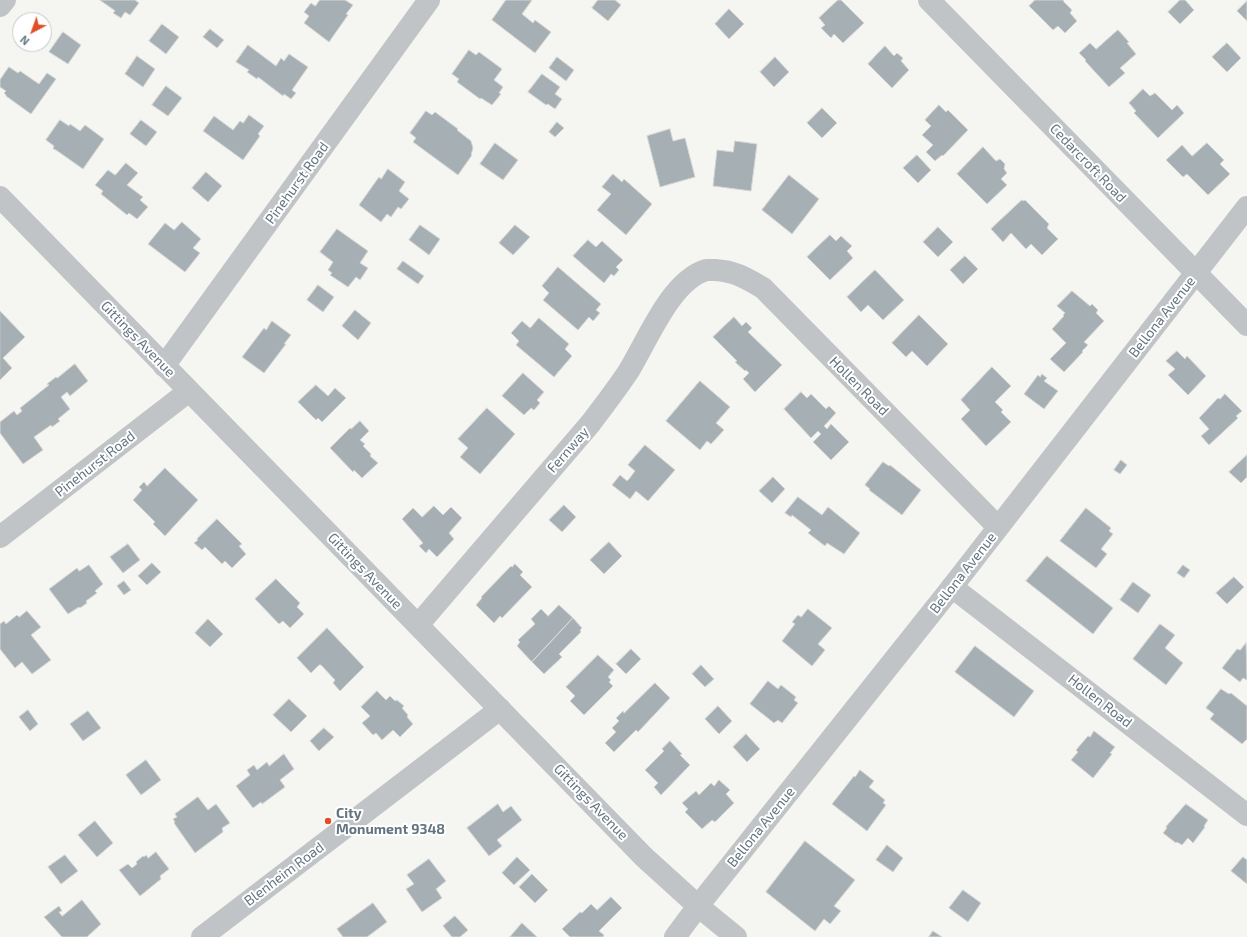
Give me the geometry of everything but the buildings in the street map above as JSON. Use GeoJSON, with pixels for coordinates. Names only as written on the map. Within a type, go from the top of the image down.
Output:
{"type":"FeatureCollection","features":[{"type":"Feature","properties":{"kind":"street"},"geometry":{"type":"LineString","coordinates":[[0,6],[4,0]]}},
{"type":"Feature","properties":{"kind":"street","name":"Pinehurst Road"},"geometry":{"type":"LineString","coordinates":[[164,366],[429,0]]}},
{"type":"Feature","properties":{"kind":"street","name":"Cedarcroft Road"},"geometry":{"type":"LineString","coordinates":[[929,0],[1247,325]]}},
{"type":"Feature","properties":{"kind":"street","name":"Gittings Avenue"},"geometry":{"type":"LineString","coordinates":[[0,197],[644,857],[698,906],[736,937]]}},
{"type":"Feature","properties":{"kind":"street","name":"Bellona Avenue"},"geometry":{"type":"LineString","coordinates":[[675,937],[698,906],[952,587],[1247,207]]}},
{"type":"Feature","properties":{"kind":"street","name":"Hollen Road"},"geometry":{"type":"LineString","coordinates":[[707,270],[727,270],[743,276],[763,288],[998,527]]}},
{"type":"Feature","properties":{"kind":"street","name":"Fernway"},"geometry":{"type":"LineString","coordinates":[[418,625],[610,399],[628,372],[675,293],[690,278],[707,270]]}},
{"type":"Feature","properties":{"kind":"street","name":"Pinehurst Road"},"geometry":{"type":"LineString","coordinates":[[0,537],[189,391]]}},
{"type":"Feature","properties":{"kind":"street","name":"Hollen Road"},"geometry":{"type":"LineString","coordinates":[[952,587],[1247,814]]}},
{"type":"Feature","properties":{"kind":"street","name":"Blenheim Road"},"geometry":{"type":"LineString","coordinates":[[202,937],[500,709]]}},
{"type":"Feature","properties":{"kind":"place","name":"City Monument 9348"},"geometry":{"type":"Point","coordinates":[328,821]}}]}
